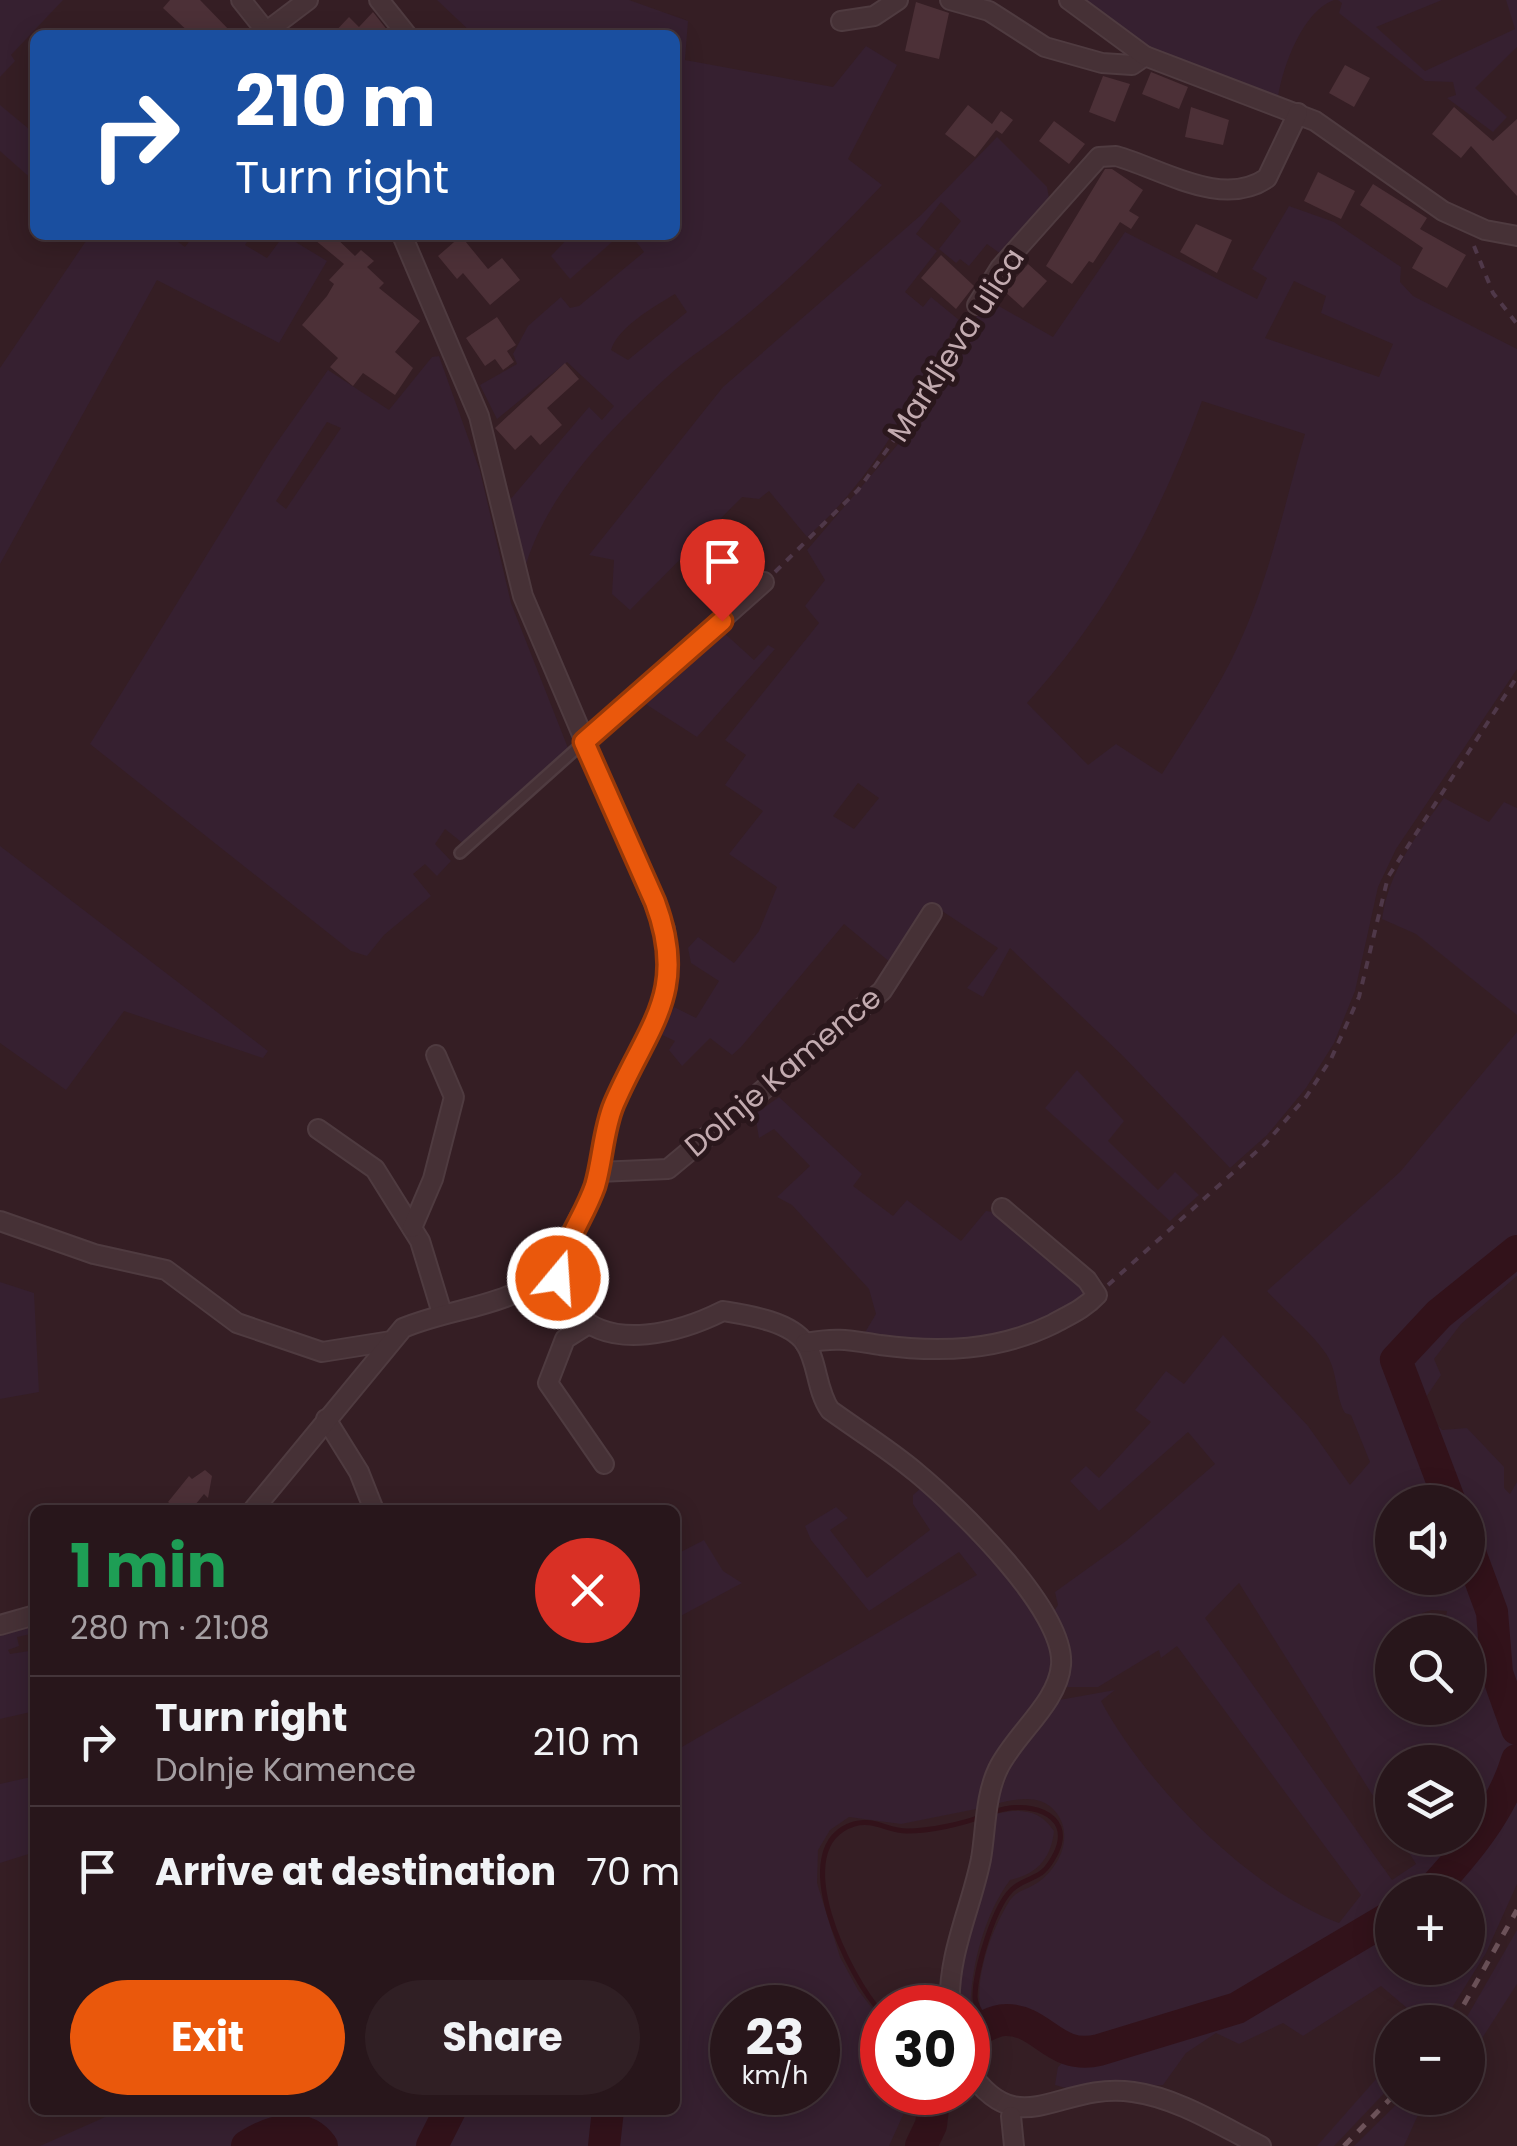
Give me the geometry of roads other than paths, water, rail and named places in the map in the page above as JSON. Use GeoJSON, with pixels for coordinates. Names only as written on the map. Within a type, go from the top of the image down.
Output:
{"type":"FeatureCollection","features":[{"type":"Feature","properties":{"kind":"street"},"geometry":{"type":"LineString","coordinates":[[240,0],[265,30]]}},
{"type":"Feature","properties":{"kind":"street"},"geometry":{"type":"LineString","coordinates":[[272,30],[308,0]]}},
{"type":"Feature","properties":{"kind":"street"},"geometry":{"type":"LineString","coordinates":[[379,0],[403,30]]}},
{"type":"Feature","properties":{"kind":"street"},"geometry":{"type":"LineString","coordinates":[[842,22],[874,16],[898,0]]}},
{"type":"Feature","properties":{"kind":"street"},"geometry":{"type":"LineString","coordinates":[[950,0],[989,11],[1044,46],[1102,63],[1132,65],[1146,56]]}},
{"type":"Feature","properties":{"kind":"street"},"geometry":{"type":"LineString","coordinates":[[1069,0],[1146,56],[1298,113],[1402,186],[1464,222],[1517,236]]}},
{"type":"Feature","properties":{"kind":"street","name":"Markljeva ulica"},"geometry":{"type":"LineString","coordinates":[[977,305],[1000,268],[1099,157],[1116,156],[1210,188],[1238,190],[1267,178],[1298,113]]}},
{"type":"Feature","properties":{"kind":"street"},"geometry":{"type":"LineString","coordinates":[[257,1505],[404,1328],[522,1294],[544,1279],[560,1260],[598,1172],[612,1108],[667,992],[669,959],[665,929],[524,596],[480,416],[404,240]]}},
{"type":"Feature","properties":{"kind":"street"},"geometry":{"type":"LineString","coordinates":[[584,742],[764,582]]}},
{"type":"Feature","properties":{"kind":"street","name":"Dolnje Kamence"},"geometry":{"type":"LineString","coordinates":[[598,1172],[668,1169],[882,991],[932,913]]}},
{"type":"Feature","properties":{"kind":"street"},"geometry":{"type":"LineString","coordinates":[[412,1228],[433,1179],[454,1097],[436,1055]]}},
{"type":"Feature","properties":{"kind":"street"},"geometry":{"type":"LineString","coordinates":[[318,1129],[375,1170],[420,1240],[442,1314]]}},
{"type":"Feature","properties":{"kind":"street"},"geometry":{"type":"LineString","coordinates":[[805,1343],[841,1336],[881,1345],[989,1347],[1022,1339],[1086,1307],[1097,1295],[1087,1280],[1002,1208]]}},
{"type":"Feature","properties":{"kind":"street"},"geometry":{"type":"LineString","coordinates":[[0,1221],[94,1254],[166,1270],[238,1323],[322,1352],[391,1341]]}},
{"type":"Feature","properties":{"kind":"street"},"geometry":{"type":"LineString","coordinates":[[560,1260],[558,1278],[565,1300],[587,1325],[608,1335],[692,1326],[723,1311],[786,1329],[805,1343],[821,1398],[830,1410],[917,1473],[1031,1590],[1058,1644],[1061,1666],[1055,1685],[1012,1742],[996,1772],[980,1861],[953,1958],[951,1985]]}},
{"type":"Feature","properties":{"kind":"street"},"geometry":{"type":"LineString","coordinates":[[522,1294],[565,1300]]}},
{"type":"Feature","properties":{"kind":"street"},"geometry":{"type":"LineString","coordinates":[[587,1325],[566,1340],[548,1384],[604,1464]]}},
{"type":"Feature","properties":{"kind":"street"},"geometry":{"type":"LineString","coordinates":[[326,1419],[359,1472],[372,1505]]}},
{"type":"Feature","properties":{"kind":"street"},"geometry":{"type":"LineString","coordinates":[[0,1625],[30,1616]]}},
{"type":"Feature","properties":{"kind":"street"},"geometry":{"type":"LineString","coordinates":[[990,2105],[1011,2116],[1046,2113],[1092,2094],[1135,2092],[1186,2108],[1261,2146]]}},
{"type":"Feature","properties":{"kind":"street"},"geometry":{"type":"LineString","coordinates":[[1011,2116],[1014,2146]]}},
{"type":"Feature","properties":{"kind":"lane"},"geometry":{"type":"LineString","coordinates":[[460,853],[584,742]]}},
{"type":"Feature","properties":{"kind":"waterway"},"geometry":{"type":"LineString","coordinates":[[1444,1485],[1396,1360],[1439,1314],[1517,1251]]}},
{"type":"Feature","properties":{"kind":"waterway"},"geometry":{"type":"LineString","coordinates":[[1485,1593],[1492,1612],[1497,1673],[1517,1729]]}},
{"type":"Feature","properties":{"kind":"waterway"},"geometry":{"type":"LineString","coordinates":[[1445,1875],[1492,1814],[1517,1760]]}},
{"type":"Feature","properties":{"kind":"waterway"},"geometry":{"type":"LineString","coordinates":[[976,1985],[982,1955],[1000,1907],[1015,1887],[1046,1868],[1060,1839],[1059,1827],[1043,1812],[1019,1807],[994,1812]]}},
{"type":"Feature","properties":{"kind":"waterway"},"geometry":{"type":"LineString","coordinates":[[862,1985],[840,1944],[823,1885],[824,1858],[834,1837],[861,1823],[916,1831],[983,1816]]}},
{"type":"Feature","properties":{"kind":"waterway"},"geometry":{"type":"LineString","coordinates":[[990,2024],[1000,2020],[1018,2021],[1071,2050],[1099,2050],[1237,2008],[1375,1926]]}},
{"type":"Feature","properties":{"kind":"waterway"},"geometry":{"type":"LineString","coordinates":[[432,2146],[448,2115]]}},
{"type":"Feature","properties":{"kind":"waterway"},"geometry":{"type":"LineString","coordinates":[[604,2146],[607,2115]]}},
{"type":"Feature","properties":{"kind":"waterway"},"geometry":{"type":"LineString","coordinates":[[921,2146],[932,2115]]}},
{"type":"Feature","properties":{"kind":"waterway"},"geometry":{"type":"LineString","coordinates":[[247,2146],[286,2131],[306,2133],[322,2146]]}},
{"type":"Feature","properties":{"kind":"railway"},"geometry":{"type":"LineString","coordinates":[[1464,2005],[1517,1910]]}},
{"type":"Feature","properties":{"kind":"railway"},"geometry":{"type":"LineString","coordinates":[[1344,2146],[1375,2114]]}}]}
